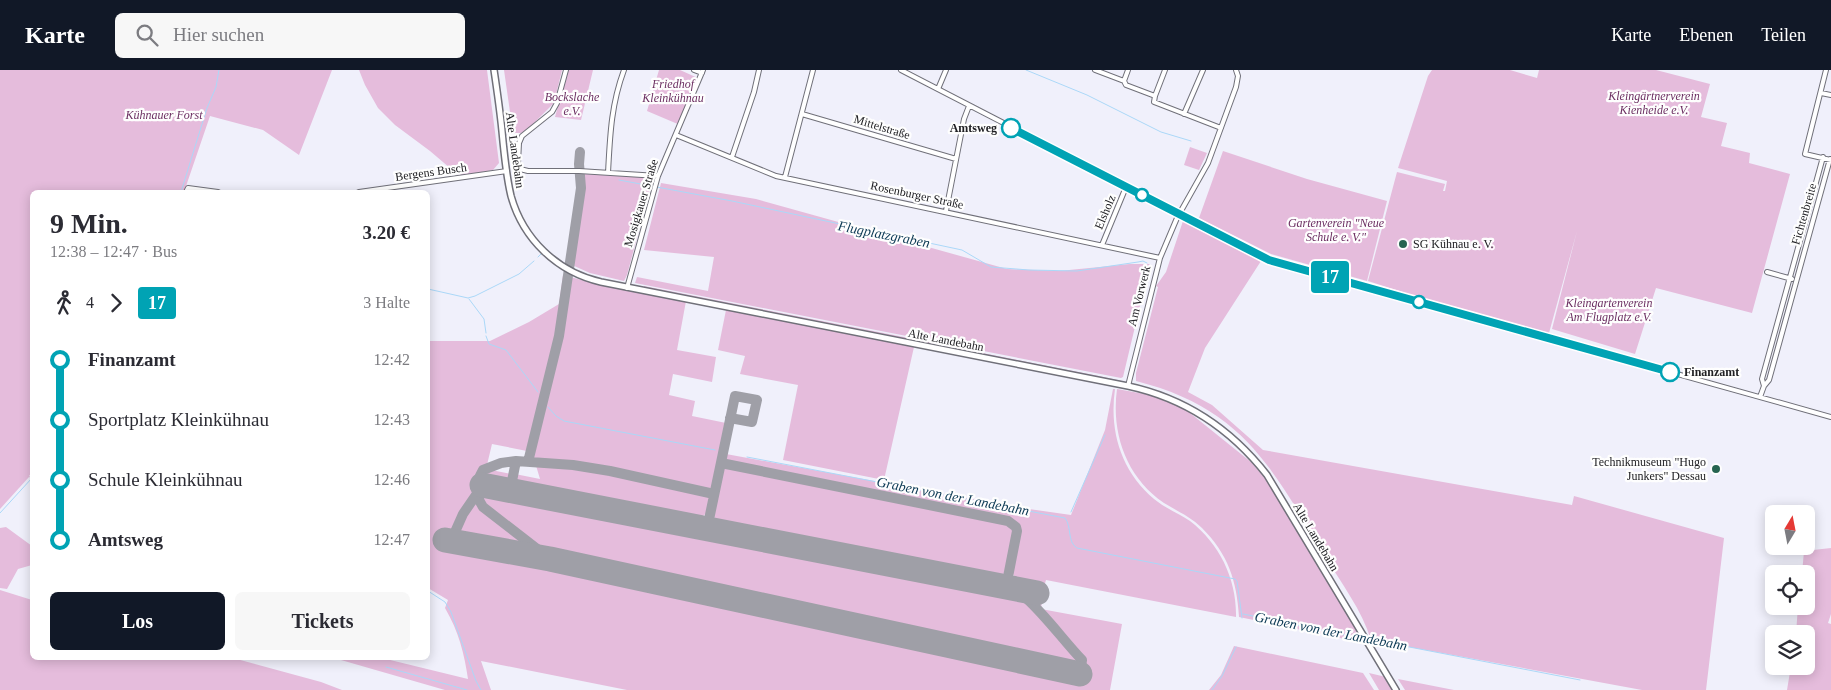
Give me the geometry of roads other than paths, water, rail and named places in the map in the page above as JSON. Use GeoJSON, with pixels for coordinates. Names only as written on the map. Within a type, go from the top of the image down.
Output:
{"type":"FeatureCollection","features":[{"type":"Feature","properties":{"kind":"main road","name":"Alte Landebahn"},"geometry":{"type":"LineString","coordinates":[[494,70],[512,197],[519,216],[531,237],[545,253],[561,265],[579,276],[594,281],[1128,386],[1157,394],[1192,409],[1224,430],[1248,452],[1267,475],[1396,690]]}},
{"type":"Feature","properties":{"kind":"street"},"geometry":{"type":"LineString","coordinates":[[566,70],[557,103],[552,112],[522,136],[519,143],[518,156],[520,169],[528,171],[579,171],[658,176]]}},
{"type":"Feature","properties":{"kind":"street"},"geometry":{"type":"LineString","coordinates":[[608,173],[611,115],[624,70]]}},
{"type":"Feature","properties":{"kind":"street"},"geometry":{"type":"LineString","coordinates":[[694,70],[702,72]]}},
{"type":"Feature","properties":{"kind":"street"},"geometry":{"type":"LineString","coordinates":[[732,157],[754,92],[759,70]]}},
{"type":"Feature","properties":{"kind":"street"},"geometry":{"type":"LineString","coordinates":[[785,177],[813,70]]}},
{"type":"Feature","properties":{"kind":"street"},"geometry":{"type":"LineString","coordinates":[[901,70],[1254,253],[1284,265],[1831,416]]}},
{"type":"Feature","properties":{"kind":"street"},"geometry":{"type":"LineString","coordinates":[[938,90],[946,70]]}},
{"type":"Feature","properties":{"kind":"street"},"geometry":{"type":"LineString","coordinates":[[1095,70],[1155,96]]}},
{"type":"Feature","properties":{"kind":"street"},"geometry":{"type":"LineString","coordinates":[[1124,81],[1128,70]]}},
{"type":"Feature","properties":{"kind":"street"},"geometry":{"type":"LineString","coordinates":[[1165,70],[1154,102],[1221,128]]}},
{"type":"Feature","properties":{"kind":"street"},"geometry":{"type":"LineString","coordinates":[[1184,114],[1203,70]]}},
{"type":"Feature","properties":{"kind":"street","name":"Am Vorwerk"},"geometry":{"type":"LineString","coordinates":[[1128,386],[1160,258],[1179,214],[1203,171],[1221,128],[1238,80],[1236,70]]}},
{"type":"Feature","properties":{"kind":"street","name":"Fichtenbreite"},"geometry":{"type":"LineString","coordinates":[[1760,397],[1764,386],[1769,380],[1830,160],[1805,154],[1826,70]]}},
{"type":"Feature","properties":{"kind":"street","name":"Mosigkauer Straße"},"geometry":{"type":"LineString","coordinates":[[627,288],[658,176],[702,72]]}},
{"type":"Feature","properties":{"kind":"street"},"geometry":{"type":"LineString","coordinates":[[1821,94],[1831,95]]}},
{"type":"Feature","properties":{"kind":"street"},"geometry":{"type":"LineString","coordinates":[[946,211],[964,119],[969,106]]}},
{"type":"Feature","properties":{"kind":"street","name":"Mittelstraße"},"geometry":{"type":"LineString","coordinates":[[802,114],[956,159]]}},
{"type":"Feature","properties":{"kind":"street","name":"Rosenburger Straße"},"geometry":{"type":"LineString","coordinates":[[676,134],[776,176],[1160,258]]}},
{"type":"Feature","properties":{"kind":"street","name":"Fichtenbreite"},"geometry":{"type":"LineString","coordinates":[[1764,386],[1762,379],[1823,158]]}},
{"type":"Feature","properties":{"kind":"street","name":"Bergens Busch"},"geometry":{"type":"LineString","coordinates":[[373,190],[507,171]]}},
{"type":"Feature","properties":{"kind":"street","name":"Elsholz"},"geometry":{"type":"LineString","coordinates":[[1102,245],[1126,187]]}},
{"type":"Feature","properties":{"kind":"street"},"geometry":{"type":"LineString","coordinates":[[187,190],[188,188],[203,190]]}},
{"type":"Feature","properties":{"kind":"street"},"geometry":{"type":"LineString","coordinates":[[1767,272],[1796,280]]}},
{"type":"Feature","properties":{"kind":"waterway"},"geometry":{"type":"LineString","coordinates":[[182,190],[207,108],[216,87],[219,70]]}},
{"type":"Feature","properties":{"kind":"waterway"},"geometry":{"type":"LineString","coordinates":[[1026,70],[1087,95],[1161,132],[1191,141]]}},
{"type":"Feature","properties":{"kind":"waterway","name":"Flugplatzgraben"},"geometry":{"type":"LineString","coordinates":[[619,180],[732,201],[962,250],[991,267],[1077,271],[1143,261],[1147,263]]}},
{"type":"Feature","properties":{"kind":"waterway","name":"Flugplatzgraben"},"geometry":{"type":"LineString","coordinates":[[538,257],[541,254]]}},
{"type":"Feature","properties":{"kind":"waterway","name":"Flugplatzgraben"},"geometry":{"type":"LineString","coordinates":[[430,289],[468,298],[519,274],[534,261]]}},
{"type":"Feature","properties":{"kind":"waterway","name":"Graben von der Landebahn"},"geometry":{"type":"LineString","coordinates":[[469,299],[484,319],[486,333]]}},
{"type":"Feature","properties":{"kind":"waterway","name":"Graben von der Landebahn"},"geometry":{"type":"LineString","coordinates":[[486,336],[489,344],[506,350],[538,392]]}},
{"type":"Feature","properties":{"kind":"waterway","name":"Graben von der Landebahn"},"geometry":{"type":"LineString","coordinates":[[548,407],[556,416],[564,421],[715,450]]}},
{"type":"Feature","properties":{"kind":"waterway"},"geometry":{"type":"LineString","coordinates":[[1071,512],[1105,435]]}},
{"type":"Feature","properties":{"kind":"waterway","name":"Graben von der Landebahn"},"geometry":{"type":"LineString","coordinates":[[747,457],[1065,518],[1072,542],[1077,548],[1235,579],[1237,581],[1242,618]]}},
{"type":"Feature","properties":{"kind":"waterway"},"geometry":{"type":"LineString","coordinates":[[0,513],[30,480]]}},
{"type":"Feature","properties":{"kind":"waterway"},"geometry":{"type":"LineString","coordinates":[[430,592],[445,602],[451,612],[481,690]]}},
{"type":"Feature","properties":{"kind":"waterway","name":"Graben von der Landebahn"},"geometry":{"type":"LineString","coordinates":[[1243,614],[1364,639]]}},
{"type":"Feature","properties":{"kind":"waterway","name":"Graben von der Landebahn"},"geometry":{"type":"LineString","coordinates":[[1368,639],[1580,680]]}},
{"type":"Feature","properties":{"kind":"waterway"},"geometry":{"type":"LineString","coordinates":[[1212,690],[1222,676],[1236,647]]}},
{"type":"Feature","properties":{"kind":"waterway"},"geometry":{"type":"LineString","coordinates":[[386,667],[467,690]]}},
{"type":"Feature","properties":{"kind":"place","name":"Amtsweg"},"geometry":{"type":"Point","coordinates":[1011,128]}},
{"type":"Feature","properties":{"kind":"place","name":"SG Kühnau e. V."},"geometry":{"type":"Point","coordinates":[1403,244]}},
{"type":"Feature","properties":{"kind":"place","name":"Finanzamt"},"geometry":{"type":"Point","coordinates":[1670,372]}},
{"type":"Feature","properties":{"kind":"place","name":"Technikmuseum \"Hugo Junkers\" Dessau"},"geometry":{"type":"Point","coordinates":[1716,469]}},
{"type":"Feature","properties":{"kind":"park label","name":"Friedhof Kleinkühnau"},"geometry":{"type":"Point","coordinates":[673,91]}},
{"type":"Feature","properties":{"kind":"park label","name":"Kleingärtnerverein Kienheide e.V."},"geometry":{"type":"Point","coordinates":[1654,103]}},
{"type":"Feature","properties":{"kind":"park label","name":"Bockslache e.V."},"geometry":{"type":"Point","coordinates":[572,104]}},
{"type":"Feature","properties":{"kind":"park label","name":"Kühnauer Forst"},"geometry":{"type":"Point","coordinates":[164,115]}},
{"type":"Feature","properties":{"kind":"park label","name":"Gartenverein \"Neue Schule e. V.\""},"geometry":{"type":"Point","coordinates":[1336,230]}},
{"type":"Feature","properties":{"kind":"park label","name":"Kleingartenverein Am Flugplatz e.V."},"geometry":{"type":"Point","coordinates":[1609,310]}}]}
